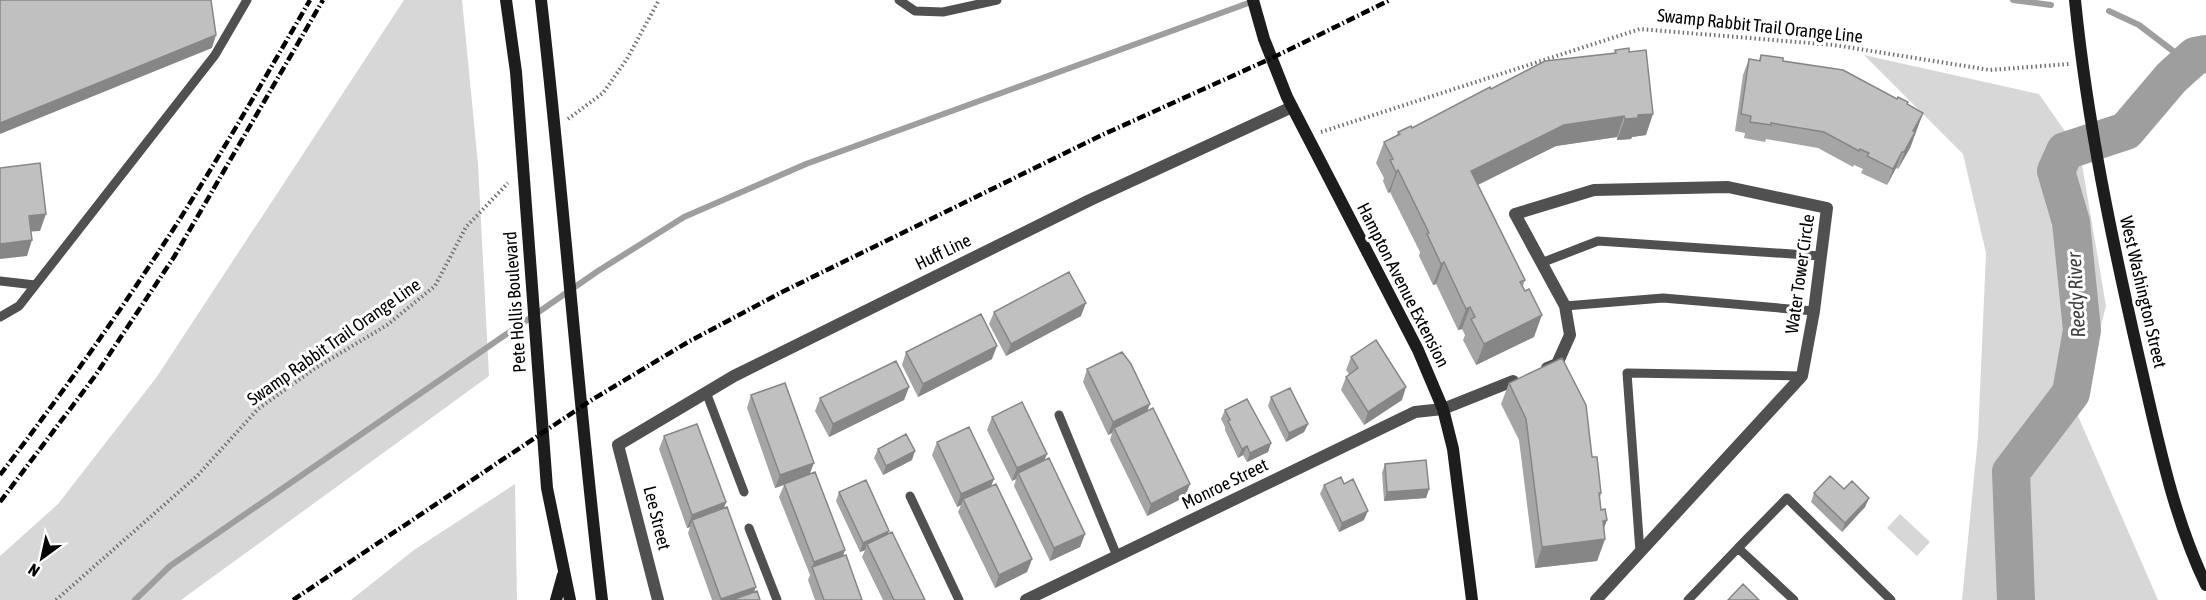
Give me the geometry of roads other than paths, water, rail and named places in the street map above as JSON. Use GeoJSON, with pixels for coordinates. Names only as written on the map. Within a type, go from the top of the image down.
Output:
{"type":"FeatureCollection","features":[{"type":"Feature","properties":{"kind":"street","name":"Pete Hollis Boulevard"},"geometry":{"type":"LineString","coordinates":[[506,0],[516,72],[547,488],[570,600]]}},
{"type":"Feature","properties":{"kind":"street"},"geometry":{"type":"LineString","coordinates":[[541,0],[585,464],[602,600]]}},
{"type":"Feature","properties":{"kind":"street","name":"Hampton Avenue Extension"},"geometry":{"type":"LineString","coordinates":[[1253,0],[1264,39],[1292,107],[1418,350],[1443,409],[1453,449],[1472,600]]}},
{"type":"Feature","properties":{"kind":"street","name":"West Washington Street"},"geometry":{"type":"LineString","coordinates":[[2075,0],[2081,63],[2108,224],[2170,490],[2206,585]]}},
{"type":"Feature","properties":{"kind":"street","name":"Huff Line"},"geometry":{"type":"LineString","coordinates":[[618,445],[706,392],[839,324],[1080,205],[1292,107]]}},
{"type":"Feature","properties":{"kind":"street","name":"Water Tower Circle"},"geometry":{"type":"LineString","coordinates":[[1537,372],[1557,364],[1570,335],[1565,306],[1515,214],[1594,190],[1728,187],[1827,208],[1814,311],[1802,376]]}},
{"type":"Feature","properties":{"kind":"street"},"geometry":{"type":"LineString","coordinates":[[1596,600],[1802,376]]}},
{"type":"Feature","properties":{"kind":"street"},"geometry":{"type":"LineString","coordinates":[[1443,409],[1513,381]]}},
{"type":"Feature","properties":{"kind":"street","name":"Monroe Street"},"geometry":{"type":"LineString","coordinates":[[1026,600],[1415,412],[1443,409]]}},
{"type":"Feature","properties":{"kind":"street","name":"Lee Street"},"geometry":{"type":"LineString","coordinates":[[618,445],[658,600]]}},
{"type":"Feature","properties":{"kind":"street"},"geometry":{"type":"LineString","coordinates":[[556,600],[564,571]]}},
{"type":"Feature","properties":{"kind":"lane"},"geometry":{"type":"LineString","coordinates":[[0,317],[18,306],[215,55],[247,0]]}},
{"type":"Feature","properties":{"kind":"lane"},"geometry":{"type":"LineString","coordinates":[[899,0],[915,11],[944,12],[997,0]]}},
{"type":"Feature","properties":{"kind":"lane"},"geometry":{"type":"LineString","coordinates":[[1541,263],[1598,241],[1821,256]]}},
{"type":"Feature","properties":{"kind":"lane"},"geometry":{"type":"LineString","coordinates":[[0,281],[35,285]]}},
{"type":"Feature","properties":{"kind":"lane"},"geometry":{"type":"LineString","coordinates":[[1565,306],[1663,298],[1814,311]]}},
{"type":"Feature","properties":{"kind":"lane"},"geometry":{"type":"LineString","coordinates":[[1640,552],[1628,374],[1802,376]]}},
{"type":"Feature","properties":{"kind":"lane"},"geometry":{"type":"LineString","coordinates":[[706,392],[744,492]]}},
{"type":"Feature","properties":{"kind":"lane"},"geometry":{"type":"LineString","coordinates":[[1059,415],[1117,556]]}},
{"type":"Feature","properties":{"kind":"lane"},"geometry":{"type":"LineString","coordinates":[[910,496],[959,600]]}},
{"type":"Feature","properties":{"kind":"lane"},"geometry":{"type":"LineString","coordinates":[[1688,600],[1787,498],[1891,600]]}},
{"type":"Feature","properties":{"kind":"lane"},"geometry":{"type":"LineString","coordinates":[[749,528],[777,600]]}},
{"type":"Feature","properties":{"kind":"lane"},"geometry":{"type":"LineString","coordinates":[[1738,548],[1794,600]]}},
{"type":"Feature","properties":{"kind":"waterway"},"geometry":{"type":"LineString","coordinates":[[2013,0],[2051,5]]}},
{"type":"Feature","properties":{"kind":"waterway"},"geometry":{"type":"LineString","coordinates":[[135,600],[170,566],[598,271],[684,217],[806,164],[1254,1]]}},
{"type":"Feature","properties":{"kind":"waterway"},"geometry":{"type":"LineString","coordinates":[[2109,11],[2139,25],[2173,51],[2195,56]]}},
{"type":"Feature","properties":{"kind":"waterway","name":"Reedy River"},"geometry":{"type":"LineString","coordinates":[[2016,600],[2011,472],[2071,393],[2082,330],[2071,222],[2056,171],[2065,151],[2126,131],[2171,78],[2195,56],[2206,54]]}},
{"type":"Feature","properties":{"kind":"railway"},"geometry":{"type":"LineString","coordinates":[[0,475],[130,295],[231,135],[310,0]]}},
{"type":"Feature","properties":{"kind":"railway"},"geometry":{"type":"LineString","coordinates":[[0,502],[95,376],[174,257],[323,0]]}},
{"type":"Feature","properties":{"kind":"railway"},"geometry":{"type":"LineString","coordinates":[[293,600],[590,401],[688,342],[782,292],[1102,135],[1272,58],[1390,0]]}}]}
